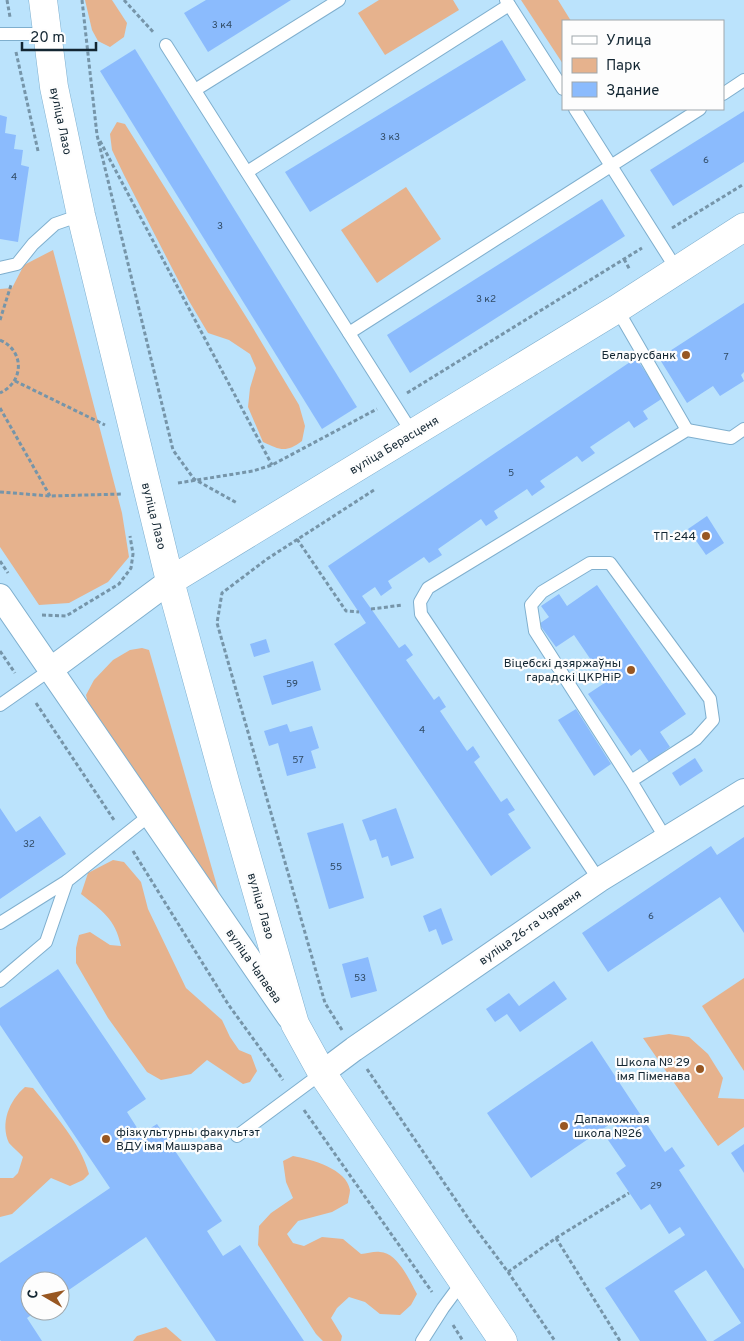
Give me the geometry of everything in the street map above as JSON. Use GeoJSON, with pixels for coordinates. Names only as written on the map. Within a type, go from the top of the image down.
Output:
{"type":"FeatureCollection","features":[{"type":"Feature","properties":{"kind":"street","name":"вуліца Лазо"},"geometry":{"type":"LineString","coordinates":[[43,0],[54,87],[80,215],[170,581],[226,786],[295,1024]]}},
{"type":"Feature","properties":{"kind":"street","name":"вуліца Берасценя"},"geometry":{"type":"LineString","coordinates":[[50,670],[170,581],[617,309],[744,227]]}},
{"type":"Feature","properties":{"kind":"street","name":"вуліца Чапаева"},"geometry":{"type":"LineString","coordinates":[[0,596],[295,1024],[322,1073],[503,1341]]}},
{"type":"Feature","properties":{"kind":"street","name":"вуліца 26-га Чэрвеня"},"geometry":{"type":"LineString","coordinates":[[322,1073],[599,880],[744,791]]}},
{"type":"Feature","properties":{"kind":"lane"},"geometry":{"type":"LineString","coordinates":[[195,90],[339,0]]}},
{"type":"Feature","properties":{"kind":"lane"},"geometry":{"type":"LineString","coordinates":[[247,172],[508,2],[562,87]]}},
{"type":"Feature","properties":{"kind":"lane"},"geometry":{"type":"LineString","coordinates":[[0,34],[47,34]]}},
{"type":"Feature","properties":{"kind":"lane"},"geometry":{"type":"LineString","coordinates":[[166,45],[413,434]]}},
{"type":"Feature","properties":{"kind":"lane"},"geometry":{"type":"LineString","coordinates":[[724,93],[744,80]]}},
{"type":"Feature","properties":{"kind":"lane"},"geometry":{"type":"LineString","coordinates":[[576,110],[677,270]]}},
{"type":"Feature","properties":{"kind":"lane"},"geometry":{"type":"LineString","coordinates":[[349,333],[698,110]]}},
{"type":"Feature","properties":{"kind":"lane"},"geometry":{"type":"LineString","coordinates":[[0,268],[17,264],[33,244],[55,224],[80,215]]}},
{"type":"Feature","properties":{"kind":"lane"},"geometry":{"type":"LineString","coordinates":[[617,309],[687,430]]}},
{"type":"Feature","properties":{"kind":"lane"},"geometry":{"type":"LineString","coordinates":[[599,880],[421,614],[420,602],[428,588],[687,430],[731,438],[744,429]]}},
{"type":"Feature","properties":{"kind":"lane"},"geometry":{"type":"LineString","coordinates":[[631,781],[696,739],[713,720],[710,699],[610,563],[590,563],[542,592],[531,606],[535,631],[666,839]]}},
{"type":"Feature","properties":{"kind":"lane"},"geometry":{"type":"LineString","coordinates":[[0,705],[50,670]]}},
{"type":"Feature","properties":{"kind":"lane"},"geometry":{"type":"LineString","coordinates":[[0,923],[67,881],[150,814]]}},
{"type":"Feature","properties":{"kind":"lane"},"geometry":{"type":"LineString","coordinates":[[0,981],[46,942],[67,881]]}},
{"type":"Feature","properties":{"kind":"lane"},"geometry":{"type":"LineString","coordinates":[[237,1136],[322,1073]]}},
{"type":"Feature","properties":{"kind":"lane"},"geometry":{"type":"LineString","coordinates":[[422,1341],[463,1281]]}},
{"type":"Feature","properties":{"kind":"path"},"geometry":{"type":"LineString","coordinates":[[82,0],[97,135],[173,450],[194,479],[237,503]]}},
{"type":"Feature","properties":{"kind":"path"},"geometry":{"type":"LineString","coordinates":[[124,0],[166,45]]}},
{"type":"Feature","properties":{"kind":"path"},"geometry":{"type":"LineString","coordinates":[[97,135],[272,465]]}},
{"type":"Feature","properties":{"kind":"path"},"geometry":{"type":"LineString","coordinates":[[178,483],[272,465],[392,401],[744,184]]}},
{"type":"Feature","properties":{"kind":"path"},"geometry":{"type":"LineString","coordinates":[[624,259],[631,273]]}},
{"type":"Feature","properties":{"kind":"path"},"geometry":{"type":"LineString","coordinates":[[0,320],[17,264]]}},
{"type":"Feature","properties":{"kind":"path"},"geometry":{"type":"LineString","coordinates":[[0,340],[9,345],[16,354],[19,365],[15,381],[8,389],[0,393]]}},
{"type":"Feature","properties":{"kind":"path"},"geometry":{"type":"LineString","coordinates":[[15,381],[105,425]]}},
{"type":"Feature","properties":{"kind":"path"},"geometry":{"type":"LineString","coordinates":[[0,408],[50,496]]}},
{"type":"Feature","properties":{"kind":"path"},"geometry":{"type":"LineString","coordinates":[[380,486],[267,559],[222,593],[217,623],[324,1003],[470,1222],[508,1272],[555,1341]]}},
{"type":"Feature","properties":{"kind":"path"},"geometry":{"type":"LineString","coordinates":[[0,492],[50,496],[123,494],[124,502]]}},
{"type":"Feature","properties":{"kind":"path"},"geometry":{"type":"LineString","coordinates":[[36,615],[66,616],[119,584],[131,568],[133,554],[129,528]]}},
{"type":"Feature","properties":{"kind":"path"},"geometry":{"type":"LineString","coordinates":[[298,539],[346,611],[359,612]]}},
{"type":"Feature","properties":{"kind":"path"},"geometry":{"type":"LineString","coordinates":[[371,609],[420,602]]}},
{"type":"Feature","properties":{"kind":"path"},"geometry":{"type":"LineString","coordinates":[[0,650],[123,835],[228,1004],[412,1262],[463,1341]]}},
{"type":"Feature","properties":{"kind":"path"},"geometry":{"type":"LineString","coordinates":[[508,1272],[556,1238],[629,1193]]}},
{"type":"Feature","properties":{"kind":"path"},"geometry":{"type":"LineString","coordinates":[[556,1238],[620,1341]]}},
{"type":"Feature","properties":{"kind":"green space"},"geometry":{"type":"Polygon","coordinates":[[[85,0],[112,0],[127,23],[124,37],[110,47],[98,41],[92,30],[85,0]]]}},
{"type":"Feature","properties":{"kind":"green space"},"geometry":{"type":"Polygon","coordinates":[[[379,0],[453,0],[459,10],[385,55],[358,13],[379,0]]]}},
{"type":"Feature","properties":{"kind":"green space"},"geometry":{"type":"Polygon","coordinates":[[[521,0],[558,0],[570,20],[562,20],[562,62],[521,0]]]}},
{"type":"Feature","properties":{"kind":"green space"},"geometry":{"type":"Polygon","coordinates":[[[117,122],[125,124],[250,323],[299,405],[305,426],[302,441],[296,445],[283,449],[263,442],[248,407],[250,388],[256,368],[250,354],[229,340],[208,333],[189,301],[112,150],[110,134],[117,122]]]}},
{"type":"Feature","properties":{"kind":"green space"},"geometry":{"type":"Polygon","coordinates":[[[406,187],[441,239],[377,283],[341,230],[406,187]]]}},
{"type":"Feature","properties":{"kind":"green space"},"geometry":{"type":"Polygon","coordinates":[[[53,250],[122,513],[129,557],[108,582],[69,603],[39,605],[0,547],[0,289],[12,288],[24,265],[53,250]]]}},
{"type":"Feature","properties":{"kind":"green space"},"geometry":{"type":"Polygon","coordinates":[[[142,648],[149,650],[219,893],[212,888],[90,712],[86,695],[94,680],[113,660],[130,650],[142,648]]]}},
{"type":"Feature","properties":{"kind":"green space"},"geometry":{"type":"Polygon","coordinates":[[[113,860],[124,862],[141,882],[148,909],[186,988],[222,1020],[239,1050],[251,1055],[257,1071],[250,1082],[243,1084],[207,1060],[191,1074],[161,1080],[147,1072],[108,1018],[76,963],[76,948],[79,935],[90,932],[110,945],[121,946],[115,928],[107,916],[81,894],[88,873],[113,860]]]}},
{"type":"Feature","properties":{"kind":"green space"},"geometry":{"type":"Polygon","coordinates":[[[744,978],[744,1071],[702,1006],[744,978]]]}},
{"type":"Feature","properties":{"kind":"green space"},"geometry":{"type":"Polygon","coordinates":[[[669,1034],[689,1037],[708,1054],[723,1078],[718,1098],[744,1099],[744,1127],[718,1146],[643,1038],[669,1034]]]}},
{"type":"Feature","properties":{"kind":"green space"},"geometry":{"type":"Polygon","coordinates":[[[25,1087],[33,1088],[66,1129],[80,1151],[89,1174],[83,1180],[70,1186],[51,1178],[12,1214],[0,1217],[0,1178],[13,1178],[18,1173],[23,1157],[9,1143],[5,1128],[6,1120],[14,1099],[25,1087]]]}},
{"type":"Feature","properties":{"kind":"green space"},"geometry":{"type":"Polygon","coordinates":[[[293,1156],[327,1166],[342,1176],[350,1190],[348,1203],[332,1212],[298,1221],[287,1234],[293,1243],[304,1246],[322,1237],[343,1239],[361,1254],[380,1252],[392,1257],[407,1275],[417,1294],[411,1305],[400,1315],[380,1314],[365,1302],[349,1297],[337,1308],[331,1318],[342,1336],[341,1341],[323,1341],[316,1334],[258,1245],[259,1226],[271,1213],[293,1198],[286,1182],[283,1161],[293,1156]]]}},
{"type":"Feature","properties":{"kind":"green space"},"geometry":{"type":"Polygon","coordinates":[[[166,1327],[182,1341],[133,1341],[137,1336],[166,1327]]]}},
{"type":"Feature","properties":{"kind":"building"},"geometry":{"type":"Polygon","coordinates":[[[206,0],[291,0],[208,52],[184,13],[206,0]]]}},
{"type":"Feature","properties":{"kind":"building"},"geometry":{"type":"Polygon","coordinates":[[[502,40],[526,80],[310,212],[285,172],[502,40]]]}},
{"type":"Feature","properties":{"kind":"building"},"geometry":{"type":"Polygon","coordinates":[[[135,49],[357,407],[322,429],[100,71],[135,49]]]}},
{"type":"Feature","properties":{"kind":"building"},"geometry":{"type":"Polygon","coordinates":[[[744,111],[744,162],[673,206],[650,170],[744,111]]]}},
{"type":"Feature","properties":{"kind":"building"},"geometry":{"type":"Polygon","coordinates":[[[0,115],[7,117],[5,133],[16,135],[14,149],[23,150],[21,165],[29,167],[18,242],[0,239],[0,115]]]}},
{"type":"Feature","properties":{"kind":"building"},"geometry":{"type":"Polygon","coordinates":[[[602,199],[625,236],[410,373],[387,335],[602,199]]]}},
{"type":"Feature","properties":{"kind":"building","name":"Беларусбанк"},"geometry":{"type":"Polygon","coordinates":[[[744,303],[744,372],[741,375],[744,381],[720,396],[713,386],[687,403],[659,358],[744,303]]]}},
{"type":"Feature","properties":{"kind":"building"},"geometry":{"type":"Polygon","coordinates":[[[636,358],[663,398],[643,411],[648,419],[634,428],[629,421],[590,447],[595,453],[582,462],[577,456],[540,481],[545,487],[532,496],[527,489],[494,511],[498,518],[486,526],[481,519],[438,549],[442,555],[429,563],[424,557],[388,581],[392,588],[381,596],[375,587],[362,596],[399,648],[405,644],[409,649],[413,655],[406,660],[434,700],[439,696],[446,707],[440,711],[467,751],[473,746],[480,757],[474,762],[501,802],[507,798],[515,810],[508,814],[531,848],[491,876],[334,644],[366,623],[328,566],[636,358]]]}},
{"type":"Feature","properties":{"kind":"building","name":"ТП-244"},"geometry":{"type":"Polygon","coordinates":[[[707,516],[724,543],[706,555],[688,529],[707,516]]]}},
{"type":"Feature","properties":{"kind":"building"},"geometry":{"type":"Polygon","coordinates":[[[597,585],[686,714],[660,732],[670,747],[649,762],[640,749],[631,756],[588,694],[606,682],[574,635],[556,647],[539,624],[549,617],[541,606],[559,594],[567,606],[597,585]]]}},
{"type":"Feature","properties":{"kind":"building"},"geometry":{"type":"Polygon","coordinates":[[[266,639],[270,652],[254,657],[250,644],[266,639]]]}},
{"type":"Feature","properties":{"kind":"building"},"geometry":{"type":"Polygon","coordinates":[[[313,661],[321,690],[272,705],[263,676],[313,661]]]}},
{"type":"Feature","properties":{"kind":"building"},"geometry":{"type":"Polygon","coordinates":[[[576,709],[611,764],[594,776],[558,720],[576,709]]]}},
{"type":"Feature","properties":{"kind":"building"},"geometry":{"type":"Polygon","coordinates":[[[287,724],[290,732],[312,726],[319,748],[311,751],[316,768],[287,776],[278,743],[269,746],[264,731],[287,724]]]}},
{"type":"Feature","properties":{"kind":"building"},"geometry":{"type":"Polygon","coordinates":[[[695,758],[703,771],[680,786],[672,773],[695,758]]]}},
{"type":"Feature","properties":{"kind":"building"},"geometry":{"type":"Polygon","coordinates":[[[0,808],[16,832],[40,816],[66,854],[0,899],[0,808]]]}},
{"type":"Feature","properties":{"kind":"building"},"geometry":{"type":"Polygon","coordinates":[[[396,808],[414,858],[391,866],[388,856],[382,858],[376,839],[370,841],[362,820],[396,808]]]}},
{"type":"Feature","properties":{"kind":"building"},"geometry":{"type":"Polygon","coordinates":[[[343,823],[364,898],[329,909],[307,833],[343,823]]]}},
{"type":"Feature","properties":{"kind":"building"},"geometry":{"type":"Polygon","coordinates":[[[744,837],[744,933],[720,897],[608,972],[582,933],[711,846],[717,855],[744,837]]]}},
{"type":"Feature","properties":{"kind":"building"},"geometry":{"type":"Polygon","coordinates":[[[441,908],[453,940],[442,945],[436,929],[429,932],[423,916],[441,908]]]}},
{"type":"Feature","properties":{"kind":"building"},"geometry":{"type":"Polygon","coordinates":[[[368,957],[377,991],[351,998],[342,964],[368,957]]]}},
{"type":"Feature","properties":{"kind":"building"},"geometry":{"type":"Polygon","coordinates":[[[58,969],[146,1099],[127,1112],[141,1134],[157,1124],[222,1221],[207,1231],[223,1256],[240,1245],[304,1341],[216,1341],[146,1237],[70,1289],[70,1271],[20,1271],[20,1321],[29,1321],[42,1341],[0,1340],[0,1263],[110,1188],[0,1025],[0,1008],[58,969]]]}},
{"type":"Feature","properties":{"kind":"building"},"geometry":{"type":"Polygon","coordinates":[[[554,981],[567,999],[520,1032],[507,1014],[495,1022],[486,1009],[509,993],[519,1006],[554,981]]]}},
{"type":"Feature","properties":{"kind":"building"},"geometry":{"type":"Polygon","coordinates":[[[592,1041],[665,1152],[672,1147],[685,1166],[679,1170],[744,1269],[744,1341],[713,1341],[741,1323],[706,1270],[674,1291],[707,1341],[640,1341],[605,1288],[685,1235],[680,1227],[669,1234],[650,1204],[641,1210],[616,1173],[626,1166],[606,1137],[618,1130],[613,1122],[531,1178],[487,1113],[592,1041]]]}},
{"type":"Feature","properties":{"kind":"building"},"geometry":{"type":"Polygon","coordinates":[[[744,1144],[744,1173],[731,1153],[744,1144]]]}},
{"type":"Feature","properties":{"kind":"place","name":"Беларусбанк"},"geometry":{"type":"Point","coordinates":[686,355]}},
{"type":"Feature","properties":{"kind":"place","name":"ТП-244"},"geometry":{"type":"Point","coordinates":[706,536]}},
{"type":"Feature","properties":{"kind":"place","name":"Віцебскі дзяржаўны гарадскі ЦКРНіР"},"geometry":{"type":"Point","coordinates":[631,670]}},
{"type":"Feature","properties":{"kind":"place","name":"Школа № 29 імя Піменава"},"geometry":{"type":"Point","coordinates":[700,1069]}},
{"type":"Feature","properties":{"kind":"place","name":"Дапаможная школа №26"},"geometry":{"type":"Point","coordinates":[564,1126]}},
{"type":"Feature","properties":{"kind":"place","name":"фізкультурны факультэт ВДУ імя Машэрава"},"geometry":{"type":"Point","coordinates":[106,1139]}}]}
